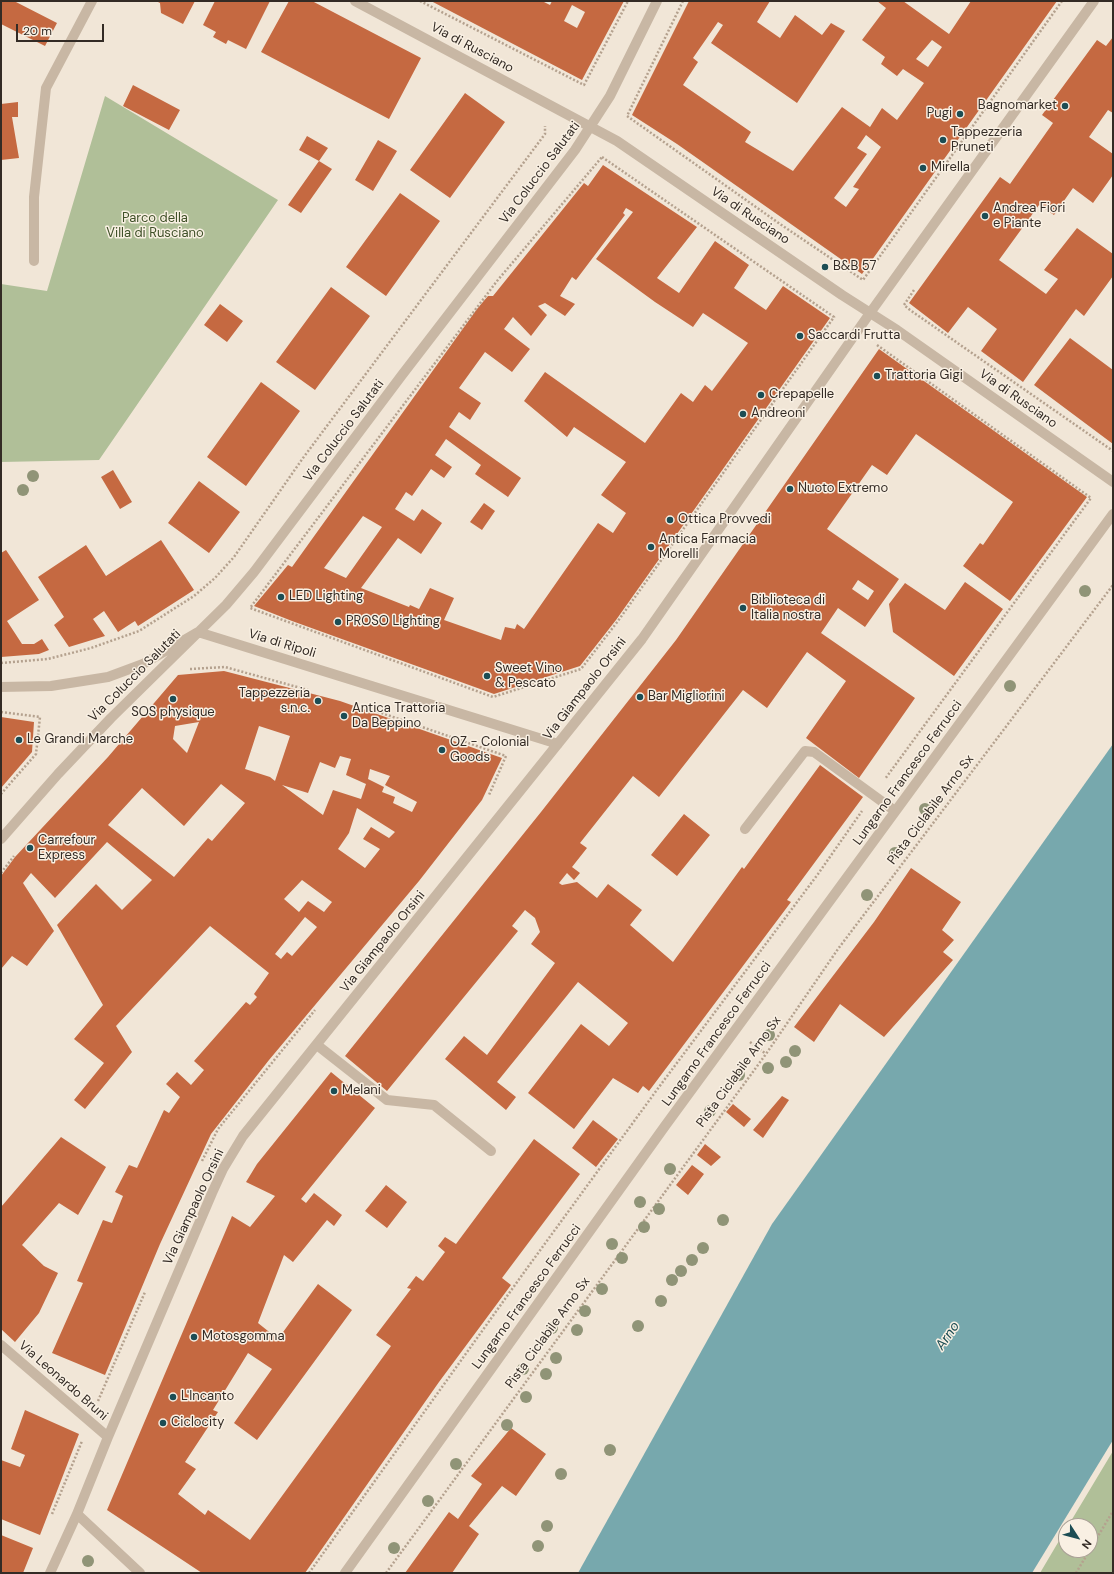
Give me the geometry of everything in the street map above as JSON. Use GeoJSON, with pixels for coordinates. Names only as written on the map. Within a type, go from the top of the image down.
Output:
{"type":"FeatureCollection","features":[{"type":"Feature","properties":{"kind":"street"},"geometry":{"type":"LineString","coordinates":[[34,261],[34,197],[46,88],[92,1]]}},
{"type":"Feature","properties":{"kind":"street","name":"Via di Rusciano"},"geometry":{"type":"LineString","coordinates":[[355,1],[617,141],[870,313],[1113,482]]}},
{"type":"Feature","properties":{"kind":"street","name":"Via Coluccio Salutati"},"geometry":{"type":"LineString","coordinates":[[1,839],[58,774],[226,605],[254,572],[402,375],[575,150],[610,96],[658,1]]}},
{"type":"Feature","properties":{"kind":"street","name":"Via Giampaolo Orsini"},"geometry":{"type":"LineString","coordinates":[[50,1573],[77,1514],[108,1437],[223,1169],[243,1136],[642,639],[870,313],[1094,1]]}},
{"type":"Feature","properties":{"kind":"street","name":"Lungarno Francesco Ferrucci"},"geometry":{"type":"LineString","coordinates":[[345,1573],[665,1126],[1113,514]]}},
{"type":"Feature","properties":{"kind":"street"},"geometry":{"type":"LineString","coordinates":[[1,687],[51,686],[108,677],[143,664],[198,632]]}},
{"type":"Feature","properties":{"kind":"street","name":"Via di Ripoli"},"geometry":{"type":"LineString","coordinates":[[198,632],[558,744]]}},
{"type":"Feature","properties":{"kind":"street"},"geometry":{"type":"LineString","coordinates":[[745,829],[806,751],[814,752],[895,811]]}},
{"type":"Feature","properties":{"kind":"street"},"geometry":{"type":"LineString","coordinates":[[317,1045],[387,1100],[434,1105],[491,1151]]}},
{"type":"Feature","properties":{"kind":"street","name":"Via Leonardo Bruni"},"geometry":{"type":"LineString","coordinates":[[1,1345],[108,1437]]}},
{"type":"Feature","properties":{"kind":"street"},"geometry":{"type":"LineString","coordinates":[[77,1514],[140,1573]]}},
{"type":"Feature","properties":{"kind":"path"},"geometry":{"type":"LineString","coordinates":[[420,1],[584,85],[628,1]]}},
{"type":"Feature","properties":{"kind":"path"},"geometry":{"type":"LineString","coordinates":[[683,1],[627,116],[780,224],[863,280],[1062,1]]}},
{"type":"Feature","properties":{"kind":"path"},"geometry":{"type":"LineString","coordinates":[[1,662],[48,659],[91,648],[132,634],[177,608],[216,578],[234,557],[308,452],[545,134],[544,124]]}},
{"type":"Feature","properties":{"kind":"path"},"geometry":{"type":"LineString","coordinates":[[904,305],[1113,451]]}},
{"type":"Feature","properties":{"kind":"path"},"geometry":{"type":"LineString","coordinates":[[250,608],[493,697],[581,669],[618,622],[834,317]]}},
{"type":"Feature","properties":{"kind":"path"},"geometry":{"type":"LineString","coordinates":[[309,1573],[538,1252],[818,874],[873,795],[1091,498],[877,345]]}},
{"type":"Feature","properties":{"kind":"path","name":"Pista Ciclabile Arno Sx"},"geometry":{"type":"LineString","coordinates":[[386,1573],[761,1060],[838,949],[1113,585]]}},
{"type":"Feature","properties":{"kind":"path"},"geometry":{"type":"LineString","coordinates":[[185,670],[225,666],[316,692]]}},
{"type":"Feature","properties":{"kind":"path"},"geometry":{"type":"LineString","coordinates":[[368,708],[506,756]]}},
{"type":"Feature","properties":{"kind":"path"},"geometry":{"type":"LineString","coordinates":[[1,712],[40,717],[36,754],[1,794]]}},
{"type":"Feature","properties":{"kind":"path"},"geometry":{"type":"LineString","coordinates":[[1076,1573],[1113,1511]]}},
{"type":"Feature","properties":{"kind":"green space","name":"Parco della Villa di Rusciano"},"geometry":{"type":"Polygon","coordinates":[[[105,96],[278,200],[99,460],[1,462],[1,284],[47,291],[105,96]]]}},
{"type":"Feature","properties":{"kind":"green space"},"geometry":{"type":"Polygon","coordinates":[[[1113,1451],[1113,1573],[1040,1573],[1058,1543],[1058,1558],[1098,1558],[1098,1518],[1073,1518],[1113,1451]]]}},
{"type":"Feature","properties":{"kind":"water","name":"Arno"},"geometry":{"type":"Polygon","coordinates":[[[1113,744],[1113,1440],[1065,1518],[1058,1518],[1058,1530],[1032,1573],[578,1573],[772,1224],[1113,744]]]}},
{"type":"Feature","properties":{"kind":"building"},"geometry":{"type":"Polygon","coordinates":[[[1,1],[14,1],[57,23],[45,46],[1,24],[1,1]]]}},
{"type":"Feature","properties":{"kind":"building"},"geometry":{"type":"Polygon","coordinates":[[[156,1],[195,1],[183,24],[161,13],[160,3],[156,1]]]}},
{"type":"Feature","properties":{"kind":"building"},"geometry":{"type":"Polygon","coordinates":[[[215,1],[270,1],[246,49],[228,40],[226,44],[213,37],[216,32],[203,25],[215,1]]]}},
{"type":"Feature","properties":{"kind":"building"},"geometry":{"type":"Polygon","coordinates":[[[289,1],[312,1],[421,58],[389,119],[261,52],[289,1]]]}},
{"type":"Feature","properties":{"kind":"building"},"geometry":{"type":"Polygon","coordinates":[[[431,1],[542,1],[550,5],[552,1],[624,1],[582,80],[431,1]],[[572,5],[564,21],[577,28],[585,12],[572,5]]]}},
{"type":"Feature","properties":{"kind":"building"},"geometry":{"type":"Polygon","coordinates":[[[689,1],[770,1],[757,22],[780,38],[795,15],[822,35],[831,23],[845,31],[797,103],[711,43],[723,25],[718,22],[693,58],[698,62],[683,85],[751,132],[745,142],[793,171],[842,107],[870,127],[882,108],[897,120],[924,83],[903,69],[897,76],[881,64],[885,57],[862,40],[886,8],[877,1],[903,1],[949,34],[971,1],[1057,1],[862,274],[677,144],[632,115],[689,1]],[[932,40],[916,59],[928,67],[942,47],[932,40]],[[866,135],[857,148],[867,154],[834,198],[846,207],[859,189],[853,187],[881,147],[866,135]]]}},
{"type":"Feature","properties":{"kind":"building"},"geometry":{"type":"Polygon","coordinates":[[[1113,37],[1113,113],[1108,110],[1089,137],[1113,154],[1113,175],[1093,203],[1073,188],[1054,215],[1039,205],[999,260],[1046,294],[1058,279],[1044,270],[1077,228],[1113,254],[1113,276],[1084,316],[1076,309],[1023,382],[981,351],[997,329],[968,307],[948,333],[909,303],[1000,177],[1010,184],[1053,123],[1042,115],[1097,40],[1106,46],[1113,37]]]}},
{"type":"Feature","properties":{"kind":"building"},"geometry":{"type":"Polygon","coordinates":[[[133,85],[180,110],[169,130],[123,106],[133,85]]]}},
{"type":"Feature","properties":{"kind":"building"},"geometry":{"type":"Polygon","coordinates":[[[465,93],[505,122],[450,198],[410,170],[465,93]]]}},
{"type":"Feature","properties":{"kind":"building"},"geometry":{"type":"Polygon","coordinates":[[[18,102],[18,117],[12,117],[19,158],[1,160],[1,104],[18,102]]]}},
{"type":"Feature","properties":{"kind":"building"},"geometry":{"type":"Polygon","coordinates":[[[307,136],[328,148],[319,161],[299,150],[307,136]]]}},
{"type":"Feature","properties":{"kind":"building"},"geometry":{"type":"Polygon","coordinates":[[[378,140],[397,151],[373,191],[355,180],[378,140]]]}},
{"type":"Feature","properties":{"kind":"building"},"geometry":{"type":"Polygon","coordinates":[[[319,161],[332,169],[301,213],[288,205],[319,161]]]}},
{"type":"Feature","properties":{"kind":"building"},"geometry":{"type":"Polygon","coordinates":[[[603,165],[697,227],[657,278],[679,293],[715,241],[749,265],[734,288],[766,310],[783,286],[830,318],[616,620],[580,666],[494,694],[254,606],[288,565],[292,567],[477,309],[488,296],[493,296],[584,183],[588,186],[603,165]],[[626,208],[623,213],[625,215],[576,280],[572,277],[560,296],[575,304],[565,316],[545,303],[538,306],[547,315],[531,336],[513,317],[504,329],[530,349],[512,372],[485,352],[459,388],[481,403],[470,420],[459,412],[449,427],[521,478],[508,497],[475,474],[481,465],[446,439],[435,455],[452,467],[444,478],[431,469],[412,496],[406,492],[395,509],[414,521],[422,509],[442,523],[421,554],[398,538],[361,588],[409,607],[410,605],[419,609],[430,588],[454,598],[444,620],[501,640],[505,627],[515,629],[517,624],[524,629],[598,523],[613,533],[626,513],[601,495],[626,462],[574,427],[567,437],[524,401],[545,372],[645,443],[681,393],[693,402],[705,385],[712,391],[748,343],[703,313],[693,327],[655,302],[596,259],[633,212],[626,208]],[[363,516],[324,568],[346,578],[382,527],[363,516]]]}},
{"type":"Feature","properties":{"kind":"building"},"geometry":{"type":"Polygon","coordinates":[[[400,193],[440,221],[386,296],[346,267],[400,193]]]}},
{"type":"Feature","properties":{"kind":"building"},"geometry":{"type":"Polygon","coordinates":[[[331,287],[370,316],[315,390],[276,362],[331,287]]]}},
{"type":"Feature","properties":{"kind":"building"},"geometry":{"type":"Polygon","coordinates":[[[220,304],[243,321],[227,342],[204,325],[220,304]]]}},
{"type":"Feature","properties":{"kind":"building"},"geometry":{"type":"Polygon","coordinates":[[[1070,338],[1113,370],[1113,444],[1034,385],[1070,338]]]}},
{"type":"Feature","properties":{"kind":"building"},"geometry":{"type":"Polygon","coordinates":[[[879,349],[1087,497],[1010,601],[963,566],[980,543],[983,545],[1013,502],[916,434],[887,475],[872,465],[827,529],[899,579],[865,627],[838,608],[821,633],[915,698],[859,778],[806,738],[846,681],[807,652],[767,708],[743,690],[659,797],[633,776],[580,843],[587,848],[572,867],[580,873],[574,880],[567,873],[559,883],[562,885],[577,882],[597,898],[608,884],[642,910],[630,925],[673,962],[742,867],[744,869],[820,765],[863,797],[787,900],[791,902],[649,1091],[643,1086],[638,1093],[613,1078],[574,1129],[528,1093],[581,1024],[609,1046],[628,1023],[578,982],[497,1082],[516,1097],[506,1110],[445,1059],[464,1036],[487,1055],[555,963],[531,944],[540,932],[535,918],[525,910],[512,926],[518,931],[387,1091],[345,1056],[541,812],[676,640],[879,349]],[[858,580],[852,589],[868,600],[874,591],[858,580]]]}},
{"type":"Feature","properties":{"kind":"building"},"geometry":{"type":"Polygon","coordinates":[[[261,382],[300,411],[246,486],[207,457],[261,382]]]}},
{"type":"Feature","properties":{"kind":"building"},"geometry":{"type":"Polygon","coordinates":[[[113,470],[132,502],[120,509],[101,477],[113,470]]]}},
{"type":"Feature","properties":{"kind":"building"},"geometry":{"type":"Polygon","coordinates":[[[199,481],[240,512],[209,553],[168,523],[199,481]]]}},
{"type":"Feature","properties":{"kind":"building"},"geometry":{"type":"Polygon","coordinates":[[[484,503],[495,511],[482,530],[470,522],[484,503]]]}},
{"type":"Feature","properties":{"kind":"building"},"geometry":{"type":"Polygon","coordinates":[[[161,540],[194,590],[138,626],[135,621],[118,632],[104,611],[93,619],[105,636],[69,647],[54,625],[64,617],[38,577],[86,545],[106,576],[161,540]]]}},
{"type":"Feature","properties":{"kind":"building"},"geometry":{"type":"Polygon","coordinates":[[[6,550],[39,600],[7,621],[22,644],[34,644],[42,639],[49,650],[39,654],[1,657],[1,553],[6,550]]]}},
{"type":"Feature","properties":{"kind":"building"},"geometry":{"type":"Polygon","coordinates":[[[965,582],[1003,609],[954,676],[893,632],[889,604],[905,583],[945,610],[965,582]]]}},
{"type":"Feature","properties":{"kind":"building"},"geometry":{"type":"Polygon","coordinates":[[[224,671],[340,701],[502,758],[482,800],[419,881],[269,1060],[211,1134],[160,1244],[105,1375],[52,1353],[83,1283],[77,1281],[103,1220],[112,1223],[123,1196],[115,1192],[129,1165],[137,1168],[164,1110],[169,1113],[180,1097],[166,1084],[177,1072],[191,1085],[204,1070],[194,1061],[246,1002],[250,1005],[257,997],[254,994],[269,973],[210,926],[116,1026],[132,1052],[85,1109],[74,1100],[104,1063],[74,1039],[103,1005],[57,925],[96,884],[122,910],[152,880],[107,842],[55,898],[31,873],[23,883],[54,931],[27,966],[12,956],[1,969],[1,876],[15,857],[108,757],[178,675],[224,671]],[[199,722],[175,726],[173,739],[187,753],[199,722]],[[259,726],[245,769],[270,777],[275,781],[290,736],[259,726]],[[340,756],[335,768],[320,762],[308,793],[282,785],[323,815],[333,790],[361,799],[366,784],[346,775],[351,759],[340,756]],[[370,769],[368,779],[384,787],[382,792],[395,797],[393,803],[412,812],[417,802],[385,785],[390,776],[370,769]],[[221,784],[184,826],[142,788],[108,825],[174,877],[208,838],[212,841],[245,803],[221,784]],[[357,808],[349,833],[338,849],[365,868],[380,849],[363,839],[371,827],[389,838],[395,832],[357,808]],[[302,880],[284,899],[299,912],[308,901],[324,912],[332,902],[302,880]],[[305,917],[275,954],[281,959],[287,952],[292,956],[317,927],[305,917]]]}},
{"type":"Feature","properties":{"kind":"building"},"geometry":{"type":"Polygon","coordinates":[[[1,717],[34,722],[32,752],[1,788],[1,717]]]}},
{"type":"Feature","properties":{"kind":"building"},"geometry":{"type":"Polygon","coordinates":[[[684,814],[710,835],[677,876],[651,855],[684,814]]]}},
{"type":"Feature","properties":{"kind":"building"},"geometry":{"type":"Polygon","coordinates":[[[911,868],[961,902],[942,930],[954,940],[943,952],[953,960],[884,1037],[840,1004],[814,1042],[794,1027],[874,922],[911,868]]]}},
{"type":"Feature","properties":{"kind":"building"},"geometry":{"type":"Polygon","coordinates":[[[331,1072],[375,1108],[301,1199],[306,1203],[314,1193],[342,1215],[334,1226],[327,1220],[293,1262],[284,1255],[258,1323],[278,1339],[318,1284],[352,1310],[257,1440],[234,1423],[272,1369],[248,1353],[213,1410],[218,1412],[185,1462],[196,1469],[178,1494],[205,1515],[208,1510],[250,1540],[391,1346],[376,1335],[411,1289],[407,1288],[416,1276],[423,1281],[445,1252],[438,1246],[445,1237],[456,1244],[534,1139],[580,1174],[502,1278],[511,1285],[439,1382],[305,1573],[202,1573],[107,1510],[232,1216],[250,1227],[275,1196],[246,1182],[257,1164],[331,1072]]]}},
{"type":"Feature","properties":{"kind":"building"},"geometry":{"type":"Polygon","coordinates":[[[782,1096],[789,1100],[763,1138],[753,1130],[782,1096]]]}},
{"type":"Feature","properties":{"kind":"building"},"geometry":{"type":"Polygon","coordinates":[[[733,1104],[751,1119],[744,1127],[726,1112],[733,1104]]]}},
{"type":"Feature","properties":{"kind":"building"},"geometry":{"type":"Polygon","coordinates":[[[593,1120],[618,1139],[596,1167],[572,1148],[593,1120]]]}},
{"type":"Feature","properties":{"kind":"building"},"geometry":{"type":"Polygon","coordinates":[[[61,1137],[106,1167],[78,1215],[59,1203],[22,1245],[44,1266],[58,1273],[39,1313],[15,1342],[1,1329],[1,1207],[61,1137]]]}},
{"type":"Feature","properties":{"kind":"building"},"geometry":{"type":"Polygon","coordinates":[[[705,1144],[721,1157],[711,1166],[697,1155],[705,1144]]]}},
{"type":"Feature","properties":{"kind":"building"},"geometry":{"type":"Polygon","coordinates":[[[692,1165],[704,1174],[688,1195],[676,1185],[692,1165]]]}},
{"type":"Feature","properties":{"kind":"building"},"geometry":{"type":"Polygon","coordinates":[[[386,1185],[407,1202],[387,1228],[365,1211],[386,1185]]]}},
{"type":"Feature","properties":{"kind":"building"},"geometry":{"type":"Polygon","coordinates":[[[25,1410],[79,1434],[40,1535],[1,1519],[1,1460],[20,1467],[25,1455],[11,1449],[25,1410]]]}},
{"type":"Feature","properties":{"kind":"building"},"geometry":{"type":"Polygon","coordinates":[[[511,1428],[546,1454],[516,1496],[502,1486],[469,1526],[479,1534],[452,1573],[405,1573],[449,1512],[458,1519],[482,1484],[471,1476],[511,1428]]]}},
{"type":"Feature","properties":{"kind":"building"},"geometry":{"type":"Polygon","coordinates":[[[1,1535],[33,1548],[23,1573],[1,1573],[1,1535]]]}},
{"type":"Feature","properties":{"kind":"place","name":"Bagnomarket"},"geometry":{"type":"Point","coordinates":[1065,106]}},
{"type":"Feature","properties":{"kind":"place","name":"Pugi"},"geometry":{"type":"Point","coordinates":[960,114]}},
{"type":"Feature","properties":{"kind":"place","name":"Tappezzeria Pruneti"},"geometry":{"type":"Point","coordinates":[943,140]}},
{"type":"Feature","properties":{"kind":"place","name":"Mirella"},"geometry":{"type":"Point","coordinates":[923,168]}},
{"type":"Feature","properties":{"kind":"place","name":"Andrea Fiori e Piante"},"geometry":{"type":"Point","coordinates":[985,216]}},
{"type":"Feature","properties":{"kind":"place","name":"B&B 57"},"geometry":{"type":"Point","coordinates":[825,267]}},
{"type":"Feature","properties":{"kind":"place","name":"Saccardi Frutta"},"geometry":{"type":"Point","coordinates":[800,336]}},
{"type":"Feature","properties":{"kind":"place","name":"Trattoria Gigi"},"geometry":{"type":"Point","coordinates":[877,376]}},
{"type":"Feature","properties":{"kind":"place","name":"Crepapelle"},"geometry":{"type":"Point","coordinates":[761,395]}},
{"type":"Feature","properties":{"kind":"place","name":"Andreoni"},"geometry":{"type":"Point","coordinates":[743,414]}},
{"type":"Feature","properties":{"kind":"place","name":"Nuoto Extremo"},"geometry":{"type":"Point","coordinates":[790,489]}},
{"type":"Feature","properties":{"kind":"place","name":"Ottica Provvedi"},"geometry":{"type":"Point","coordinates":[670,520]}},
{"type":"Feature","properties":{"kind":"place","name":"Antica Farmacia Morelli"},"geometry":{"type":"Point","coordinates":[651,547]}},
{"type":"Feature","properties":{"kind":"place","name":"LED Lighting"},"geometry":{"type":"Point","coordinates":[281,597]}},
{"type":"Feature","properties":{"kind":"place","name":"Biblioteca di Italia nostra"},"geometry":{"type":"Point","coordinates":[743,608]}},
{"type":"Feature","properties":{"kind":"place","name":"PROSO Lighting"},"geometry":{"type":"Point","coordinates":[338,622]}},
{"type":"Feature","properties":{"kind":"place","name":"Sweet Vino & Pescato"},"geometry":{"type":"Point","coordinates":[487,676]}},
{"type":"Feature","properties":{"kind":"place","name":"Bar Migliorini"},"geometry":{"type":"Point","coordinates":[640,697]}},
{"type":"Feature","properties":{"kind":"place","name":"SOS physique"},"geometry":{"type":"Point","coordinates":[173,699]}},
{"type":"Feature","properties":{"kind":"place","name":"Tappezzeria s.n.c."},"geometry":{"type":"Point","coordinates":[318,701]}},
{"type":"Feature","properties":{"kind":"place","name":"Antica Trattoria Da Beppino"},"geometry":{"type":"Point","coordinates":[344,716]}},
{"type":"Feature","properties":{"kind":"place","name":"Le Grandi Marche"},"geometry":{"type":"Point","coordinates":[19,740]}},
{"type":"Feature","properties":{"kind":"place","name":"OZ - Colonial Goods"},"geometry":{"type":"Point","coordinates":[442,750]}},
{"type":"Feature","properties":{"kind":"place","name":"Carrefour Express"},"geometry":{"type":"Point","coordinates":[30,848]}},
{"type":"Feature","properties":{"kind":"place","name":"Melani"},"geometry":{"type":"Point","coordinates":[334,1091]}},
{"type":"Feature","properties":{"kind":"place","name":"Motosgomma"},"geometry":{"type":"Point","coordinates":[194,1337]}},
{"type":"Feature","properties":{"kind":"place","name":"L'Incanto"},"geometry":{"type":"Point","coordinates":[173,1397]}},
{"type":"Feature","properties":{"kind":"place","name":"Ciclocity"},"geometry":{"type":"Point","coordinates":[163,1423]}}]}
